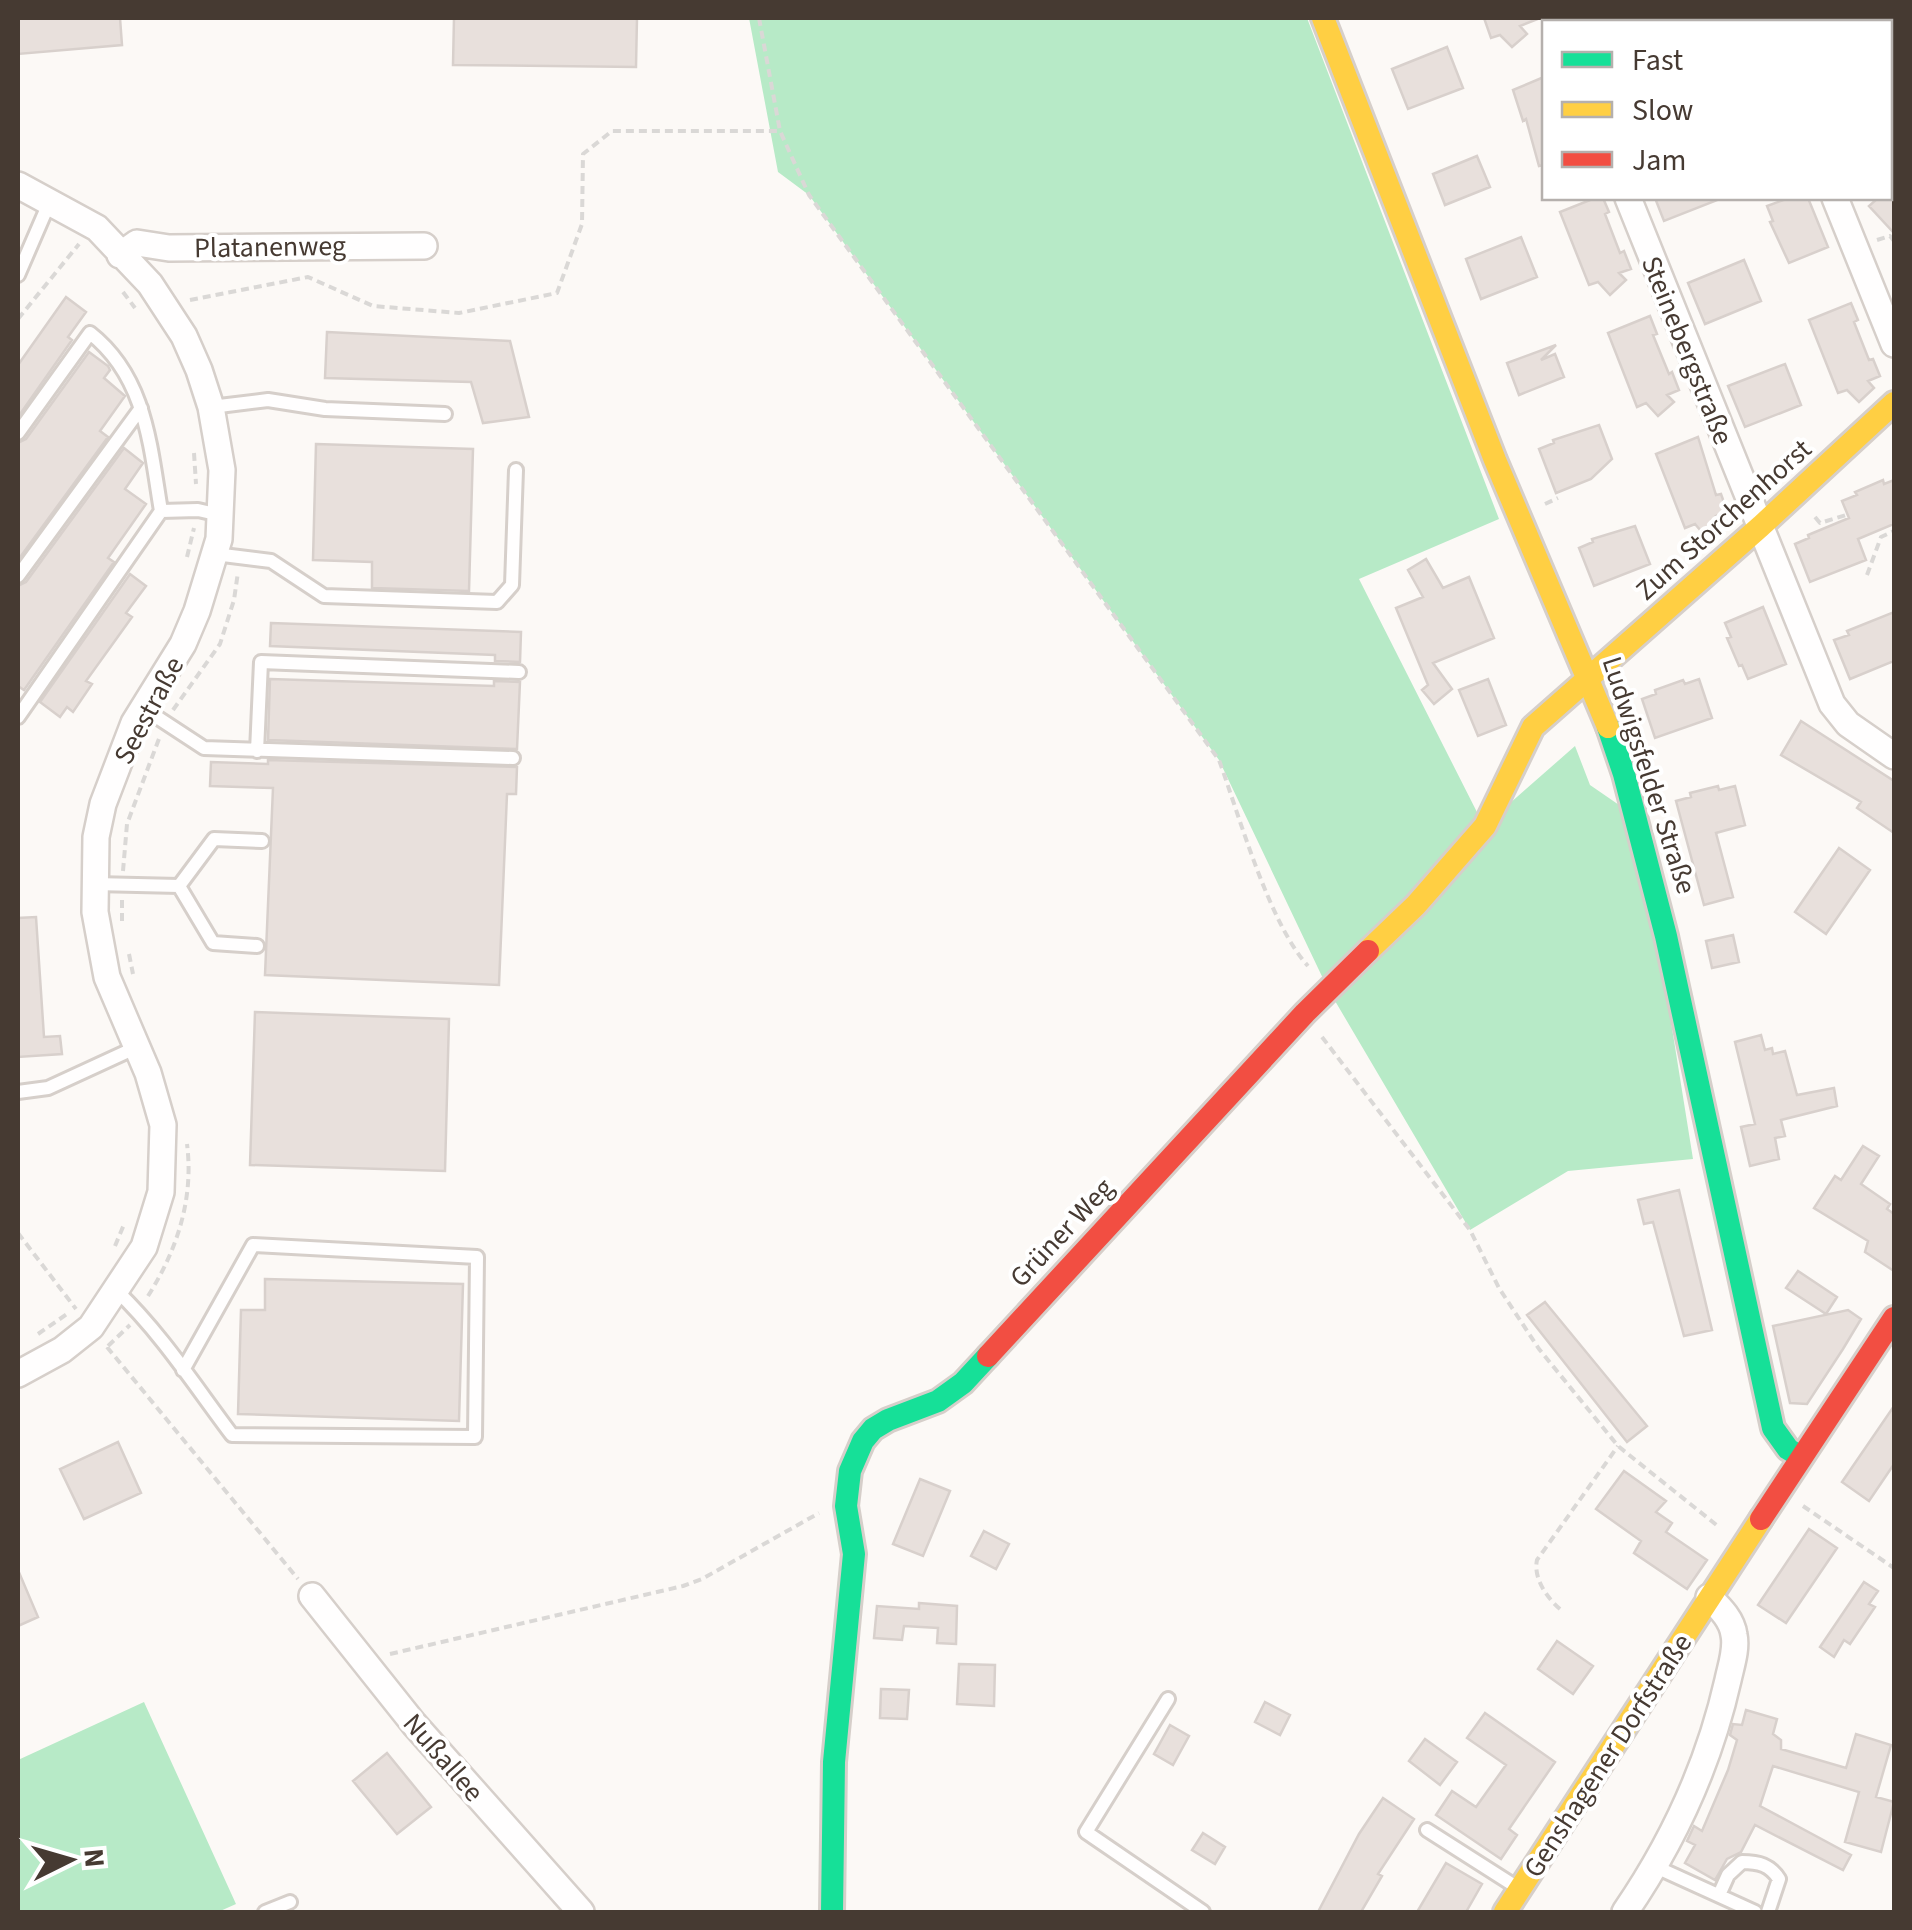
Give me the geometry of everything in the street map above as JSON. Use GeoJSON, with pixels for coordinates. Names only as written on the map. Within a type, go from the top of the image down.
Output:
{"type":"FeatureCollection","features":[{"type":"Feature","properties":{"kind":"street","name":"Ludwigsfelder Straße"},"geometry":{"type":"LineString","coordinates":[[1323,18],[1521,522],[1590,678],[1623,770],[1663,915],[1738,1282],[1773,1428],[1788,1449],[1800,1457]]}},
{"type":"Feature","properties":{"kind":"street","name":"Seestraße"},"geometry":{"type":"LineString","coordinates":[[18,184],[97,228],[150,284],[170,312],[194,358],[211,407],[222,470],[220,516],[228,555],[183,644],[154,715],[126,740],[103,804],[96,837],[95,912],[107,976],[138,1047],[162,1125],[161,1192],[144,1247],[116,1291],[98,1337],[62,1350],[18,1374]]}},
{"type":"Feature","properties":{"kind":"street","name":"Steinebergstraße"},"geometry":{"type":"LineString","coordinates":[[1629,200],[1832,704],[1848,724],[1894,756]]}},
{"type":"Feature","properties":{"kind":"street"},"geometry":{"type":"LineString","coordinates":[[1837,200],[1894,344]]}},
{"type":"Feature","properties":{"kind":"street","name":"Platanenweg"},"geometry":{"type":"LineString","coordinates":[[120,255],[137,243],[169,248],[424,246]]}},
{"type":"Feature","properties":{"kind":"street","name":"Zum Storchenhorst"},"geometry":{"type":"LineString","coordinates":[[1590,678],[1894,404]]}},
{"type":"Feature","properties":{"kind":"street","name":"Grüner Weg"},"geometry":{"type":"LineString","coordinates":[[832,1912],[834,1762],[854,1554],[846,1531],[847,1491],[854,1461],[872,1430],[938,1401],[963,1383],[1304,1013],[1416,905],[1485,826],[1532,726],[1590,678]]}},
{"type":"Feature","properties":{"kind":"street","name":"Genshagener Dorfstraße"},"geometry":{"type":"LineString","coordinates":[[1505,1912],[1894,1318]]}},
{"type":"Feature","properties":{"kind":"street","name":"Nußallee"},"geometry":{"type":"LineString","coordinates":[[312,1596],[414,1724],[581,1912]]}},
{"type":"Feature","properties":{"kind":"street","name":"Genshagener Dorfstraße"},"geometry":{"type":"LineString","coordinates":[[1625,1912],[1656,1867],[1712,1744],[1734,1653],[1734,1633],[1724,1612],[1708,1597]]}},
{"type":"Feature","properties":{"kind":"lane"},"geometry":{"type":"LineString","coordinates":[[18,274],[23,248],[50,201]]}},
{"type":"Feature","properties":{"kind":"lane"},"geometry":{"type":"LineString","coordinates":[[18,434],[90,333],[110,348],[136,390],[161,511],[18,717]]}},
{"type":"Feature","properties":{"kind":"lane"},"geometry":{"type":"LineString","coordinates":[[211,407],[268,400],[325,409],[445,414]]}},
{"type":"Feature","properties":{"kind":"lane"},"geometry":{"type":"LineString","coordinates":[[18,576],[141,408]]}},
{"type":"Feature","properties":{"kind":"lane"},"geometry":{"type":"LineString","coordinates":[[228,555],[271,561],[324,596],[497,602],[512,585],[516,470]]}},
{"type":"Feature","properties":{"kind":"lane"},"geometry":{"type":"LineString","coordinates":[[161,511],[198,510],[220,516]]}},
{"type":"Feature","properties":{"kind":"lane"},"geometry":{"type":"LineString","coordinates":[[257,751],[261,662],[519,672]]}},
{"type":"Feature","properties":{"kind":"lane"},"geometry":{"type":"LineString","coordinates":[[154,715],[204,748],[513,758]]}},
{"type":"Feature","properties":{"kind":"lane"},"geometry":{"type":"LineString","coordinates":[[179,886],[214,839],[262,841]]}},
{"type":"Feature","properties":{"kind":"lane"},"geometry":{"type":"LineString","coordinates":[[95,884],[179,886]]}},
{"type":"Feature","properties":{"kind":"lane"},"geometry":{"type":"LineString","coordinates":[[179,886],[213,943],[257,946]]}},
{"type":"Feature","properties":{"kind":"lane"},"geometry":{"type":"LineString","coordinates":[[18,1092],[48,1088],[138,1047]]}},
{"type":"Feature","properties":{"kind":"lane"},"geometry":{"type":"LineString","coordinates":[[116,1291],[138,1312],[232,1435],[475,1437],[476,1256],[253,1245],[183,1370]]}},
{"type":"Feature","properties":{"kind":"lane"},"geometry":{"type":"LineString","coordinates":[[1168,1698],[1086,1832],[1203,1912]]}},
{"type":"Feature","properties":{"kind":"lane"},"geometry":{"type":"LineString","coordinates":[[1427,1830],[1520,1890]]}},
{"type":"Feature","properties":{"kind":"lane"},"geometry":{"type":"LineString","coordinates":[[1719,1895],[1728,1875],[1742,1862],[1756,1862],[1772,1869],[1780,1878],[1768,1912]]}},
{"type":"Feature","properties":{"kind":"lane"},"geometry":{"type":"LineString","coordinates":[[1656,1867],[1755,1912]]}},
{"type":"Feature","properties":{"kind":"lane"},"geometry":{"type":"LineString","coordinates":[[265,1912],[290,1902]]}},
{"type":"Feature","properties":{"kind":"path"},"geometry":{"type":"LineString","coordinates":[[759,18],[780,131],[809,195],[1219,760],[1292,949],[1328,990]]}},
{"type":"Feature","properties":{"kind":"path"},"geometry":{"type":"LineString","coordinates":[[190,300],[308,277],[373,306],[459,313],[557,293],[582,224],[583,154],[612,131],[780,131]]}},
{"type":"Feature","properties":{"kind":"path"},"geometry":{"type":"LineString","coordinates":[[18,319],[78,245],[97,228]]}},
{"type":"Feature","properties":{"kind":"path"},"geometry":{"type":"LineString","coordinates":[[181,289],[197,312]]}},
{"type":"Feature","properties":{"kind":"path"},"geometry":{"type":"LineString","coordinates":[[1541,505],[1558,498]]}},
{"type":"Feature","properties":{"kind":"path"},"geometry":{"type":"LineString","coordinates":[[1867,575],[1881,537],[1894,531]]}},
{"type":"Feature","properties":{"kind":"path"},"geometry":{"type":"LineString","coordinates":[[124,934],[126,824],[154,715],[220,644],[234,600],[228,555]]}},
{"type":"Feature","properties":{"kind":"path"},"geometry":{"type":"LineString","coordinates":[[128,949],[134,980]]}},
{"type":"Feature","properties":{"kind":"path"},"geometry":{"type":"LineString","coordinates":[[1304,1013],[1470,1230],[1499,1288],[1540,1348],[1618,1446],[1742,1546]]}},
{"type":"Feature","properties":{"kind":"path"},"geometry":{"type":"LineString","coordinates":[[98,1337],[132,1323],[165,1269],[186,1211],[187,1140]]}},
{"type":"Feature","properties":{"kind":"path"},"geometry":{"type":"LineString","coordinates":[[18,1233],[98,1337],[312,1596]]}},
{"type":"Feature","properties":{"kind":"path"},"geometry":{"type":"LineString","coordinates":[[1560,1608],[1535,1570],[1538,1560],[1618,1446]]}},
{"type":"Feature","properties":{"kind":"path"},"geometry":{"type":"LineString","coordinates":[[360,1657],[381,1656],[683,1586],[828,1509],[847,1491]]}},
{"type":"Feature","properties":{"kind":"path"},"geometry":{"type":"LineString","coordinates":[[1817,1516],[1894,1568]]}},
{"type":"Feature","properties":{"kind":"green space"},"geometry":{"type":"Polygon","coordinates":[[[749,18],[1307,18],[1499,519],[1359,579],[1484,826],[1575,746],[1590,785],[1622,807],[1654,916],[1693,1159],[1568,1171],[1470,1230],[1328,989],[1219,760],[809,195],[778,172],[749,18]]]}},
{"type":"Feature","properties":{"kind":"green space"},"geometry":{"type":"Polygon","coordinates":[[[144,1702],[236,1904],[218,1912],[18,1912],[18,1760],[144,1702]]]}},
{"type":"Feature","properties":{"kind":"building"},"geometry":{"type":"Polygon","coordinates":[[[18,18],[120,18],[122,45],[18,54],[18,18]]]}},
{"type":"Feature","properties":{"kind":"building"},"geometry":{"type":"Polygon","coordinates":[[[454,18],[637,18],[636,67],[453,65],[454,18]]]}},
{"type":"Feature","properties":{"kind":"building"},"geometry":{"type":"Polygon","coordinates":[[[1484,18],[1540,18],[1520,26],[1527,34],[1512,47],[1500,35],[1491,38],[1484,18]]]}},
{"type":"Feature","properties":{"kind":"building"},"geometry":{"type":"Polygon","coordinates":[[[1447,47],[1463,88],[1408,109],[1392,69],[1447,47]]]}},
{"type":"Feature","properties":{"kind":"building"},"geometry":{"type":"Polygon","coordinates":[[[1542,78],[1542,165],[1539,166],[1513,90],[1542,78]]]}},
{"type":"Feature","properties":{"kind":"building"},"geometry":{"type":"Polygon","coordinates":[[[1477,156],[1490,187],[1445,205],[1433,174],[1477,156]]]}},
{"type":"Feature","properties":{"kind":"building"},"geometry":{"type":"Polygon","coordinates":[[[1894,198],[1894,233],[1869,206],[1876,200],[1894,198]]]}},
{"type":"Feature","properties":{"kind":"building"},"geometry":{"type":"Polygon","coordinates":[[[1590,200],[1604,200],[1620,253],[1624,251],[1631,269],[1619,273],[1626,280],[1610,295],[1598,282],[1589,285],[1560,212],[1590,200]]]}},
{"type":"Feature","properties":{"kind":"building"},"geometry":{"type":"Polygon","coordinates":[[[1656,200],[1717,200],[1664,221],[1656,200]]]}},
{"type":"Feature","properties":{"kind":"building"},"geometry":{"type":"Polygon","coordinates":[[[1784,200],[1809,200],[1828,247],[1789,263],[1767,206],[1784,200]]]}},
{"type":"Feature","properties":{"kind":"building"},"geometry":{"type":"Polygon","coordinates":[[[1521,237],[1537,277],[1481,299],[1466,259],[1521,237]]]}},
{"type":"Feature","properties":{"kind":"building"},"geometry":{"type":"Polygon","coordinates":[[[1744,260],[1761,301],[1705,324],[1688,283],[1744,260]]]}},
{"type":"Feature","properties":{"kind":"building"},"geometry":{"type":"Polygon","coordinates":[[[66,297],[86,312],[68,337],[72,340],[18,417],[18,365],[66,297]]]}},
{"type":"Feature","properties":{"kind":"building"},"geometry":{"type":"Polygon","coordinates":[[[1851,303],[1869,360],[1873,359],[1880,376],[1868,381],[1874,388],[1859,402],[1847,390],[1838,393],[1809,320],[1851,303]]]}},
{"type":"Feature","properties":{"kind":"building"},"geometry":{"type":"Polygon","coordinates":[[[1650,316],[1657,334],[1653,335],[1679,390],[1667,395],[1674,402],[1658,416],[1646,403],[1637,407],[1608,333],[1650,316]]]}},
{"type":"Feature","properties":{"kind":"building"},"geometry":{"type":"Polygon","coordinates":[[[327,332],[510,341],[529,417],[483,423],[471,382],[325,378],[327,332]]]}},
{"type":"Feature","properties":{"kind":"building"},"geometry":{"type":"Polygon","coordinates":[[[1556,345],[1541,360],[1555,354],[1564,377],[1519,395],[1507,363],[1556,345]]]}},
{"type":"Feature","properties":{"kind":"building"},"geometry":{"type":"Polygon","coordinates":[[[89,352],[108,366],[110,370],[104,378],[125,396],[100,431],[108,437],[18,560],[18,443],[26,439],[89,352]]]}},
{"type":"Feature","properties":{"kind":"building"},"geometry":{"type":"Polygon","coordinates":[[[1785,364],[1801,405],[1745,427],[1728,386],[1785,364]]]}},
{"type":"Feature","properties":{"kind":"building"},"geometry":{"type":"Polygon","coordinates":[[[1599,425],[1612,459],[1591,479],[1556,493],[1539,449],[1554,443],[1553,440],[1599,425]]]}},
{"type":"Feature","properties":{"kind":"building"},"geometry":{"type":"Polygon","coordinates":[[[1698,437],[1716,495],[1721,494],[1727,511],[1716,516],[1721,523],[1706,537],[1695,524],[1685,528],[1656,454],[1698,437]]]}},
{"type":"Feature","properties":{"kind":"building"},"geometry":{"type":"Polygon","coordinates":[[[316,444],[473,449],[469,591],[372,588],[372,562],[313,560],[316,444]]]}},
{"type":"Feature","properties":{"kind":"building"},"geometry":{"type":"Polygon","coordinates":[[[124,448],[143,463],[125,489],[146,504],[108,558],[114,562],[24,690],[18,686],[18,586],[26,582],[124,448]]]}},
{"type":"Feature","properties":{"kind":"building"},"geometry":{"type":"Polygon","coordinates":[[[1883,480],[1884,484],[1894,480],[1894,524],[1858,539],[1866,560],[1810,582],[1795,544],[1849,518],[1842,501],[1883,480]]]}},
{"type":"Feature","properties":{"kind":"building"},"geometry":{"type":"Polygon","coordinates":[[[1635,526],[1650,564],[1594,586],[1579,548],[1593,542],[1592,539],[1635,526]]]}},
{"type":"Feature","properties":{"kind":"building"},"geometry":{"type":"Polygon","coordinates":[[[1426,559],[1443,588],[1469,577],[1494,638],[1433,663],[1452,689],[1434,704],[1422,690],[1428,685],[1396,608],[1423,597],[1408,570],[1426,559]]]}},
{"type":"Feature","properties":{"kind":"building"},"geometry":{"type":"Polygon","coordinates":[[[130,574],[146,586],[126,613],[132,617],[86,681],[92,684],[73,712],[67,707],[60,717],[40,702],[130,574]]]}},
{"type":"Feature","properties":{"kind":"building"},"geometry":{"type":"Polygon","coordinates":[[[1763,607],[1786,664],[1748,679],[1727,638],[1731,637],[1725,623],[1763,607]]]}},
{"type":"Feature","properties":{"kind":"building"},"geometry":{"type":"Polygon","coordinates":[[[1894,612],[1894,661],[1850,679],[1834,640],[1894,612]]]}},
{"type":"Feature","properties":{"kind":"building"},"geometry":{"type":"Polygon","coordinates":[[[271,623],[521,632],[520,662],[495,661],[495,655],[270,646],[271,623]]]}},
{"type":"Feature","properties":{"kind":"building"},"geometry":{"type":"Polygon","coordinates":[[[270,679],[494,686],[494,681],[520,682],[517,749],[268,740],[270,679]]]}},
{"type":"Feature","properties":{"kind":"building"},"geometry":{"type":"Polygon","coordinates":[[[1488,679],[1506,725],[1478,736],[1459,690],[1488,679]]]}},
{"type":"Feature","properties":{"kind":"building"},"geometry":{"type":"Polygon","coordinates":[[[1699,679],[1712,718],[1655,738],[1642,699],[1683,680],[1685,684],[1699,679]]]}},
{"type":"Feature","properties":{"kind":"building"},"geometry":{"type":"Polygon","coordinates":[[[1801,721],[1894,781],[1894,833],[1857,808],[1861,802],[1781,755],[1801,721]]]}},
{"type":"Feature","properties":{"kind":"building"},"geometry":{"type":"Polygon","coordinates":[[[268,760],[517,767],[516,794],[507,794],[499,985],[265,975],[273,788],[210,786],[211,762],[268,764],[268,760]]]}},
{"type":"Feature","properties":{"kind":"building"},"geometry":{"type":"Polygon","coordinates":[[[1718,786],[1719,790],[1735,786],[1745,825],[1716,833],[1733,897],[1704,905],[1676,801],[1718,786]]]}},
{"type":"Feature","properties":{"kind":"building"},"geometry":{"type":"Polygon","coordinates":[[[1839,848],[1870,870],[1826,934],[1795,912],[1839,848]]]}},
{"type":"Feature","properties":{"kind":"building"},"geometry":{"type":"Polygon","coordinates":[[[36,917],[44,1037],[60,1036],[62,1054],[18,1057],[18,918],[36,917]]]}},
{"type":"Feature","properties":{"kind":"building"},"geometry":{"type":"Polygon","coordinates":[[[1733,935],[1739,962],[1712,968],[1706,941],[1733,935]]]}},
{"type":"Feature","properties":{"kind":"building"},"geometry":{"type":"Polygon","coordinates":[[[255,1012],[449,1019],[445,1171],[250,1165],[255,1012]]]}},
{"type":"Feature","properties":{"kind":"building"},"geometry":{"type":"Polygon","coordinates":[[[1761,1035],[1765,1050],[1772,1048],[1773,1054],[1785,1051],[1797,1095],[1834,1088],[1837,1106],[1781,1120],[1785,1136],[1775,1138],[1779,1159],[1750,1166],[1741,1127],[1755,1124],[1735,1042],[1761,1035]]]}},
{"type":"Feature","properties":{"kind":"building"},"geometry":{"type":"Polygon","coordinates":[[[1863,1146],[1879,1156],[1861,1184],[1890,1204],[1887,1209],[1894,1214],[1894,1271],[1865,1252],[1868,1241],[1814,1208],[1835,1176],[1841,1180],[1863,1146]]]}},
{"type":"Feature","properties":{"kind":"building"},"geometry":{"type":"Polygon","coordinates":[[[1679,1190],[1712,1330],[1684,1336],[1653,1222],[1644,1224],[1638,1200],[1679,1190]]]}},
{"type":"Feature","properties":{"kind":"building"},"geometry":{"type":"Polygon","coordinates":[[[1798,1271],[1837,1297],[1826,1314],[1786,1288],[1798,1271]]]}},
{"type":"Feature","properties":{"kind":"building"},"geometry":{"type":"Polygon","coordinates":[[[265,1279],[463,1284],[459,1421],[238,1414],[241,1310],[265,1310],[265,1279]]]}},
{"type":"Feature","properties":{"kind":"building"},"geometry":{"type":"Polygon","coordinates":[[[1545,1302],[1647,1426],[1627,1442],[1527,1315],[1545,1302]]]}},
{"type":"Feature","properties":{"kind":"building"},"geometry":{"type":"Polygon","coordinates":[[[1848,1310],[1861,1319],[1843,1349],[1807,1404],[1790,1403],[1773,1326],[1848,1310]]]}},
{"type":"Feature","properties":{"kind":"building"},"geometry":{"type":"Polygon","coordinates":[[[1894,1406],[1894,1464],[1869,1501],[1842,1482],[1894,1406]]]}},
{"type":"Feature","properties":{"kind":"building"},"geometry":{"type":"Polygon","coordinates":[[[118,1442],[141,1493],[84,1519],[60,1469],[118,1442]]]}},
{"type":"Feature","properties":{"kind":"building"},"geometry":{"type":"Polygon","coordinates":[[[1624,1471],[1666,1501],[1656,1512],[1672,1523],[1666,1532],[1707,1560],[1687,1589],[1634,1553],[1641,1541],[1596,1509],[1624,1471]]]}},
{"type":"Feature","properties":{"kind":"building"},"geometry":{"type":"Polygon","coordinates":[[[920,1479],[950,1491],[923,1556],[893,1544],[920,1479]]]}},
{"type":"Feature","properties":{"kind":"building"},"geometry":{"type":"Polygon","coordinates":[[[1809,1529],[1837,1548],[1786,1623],[1758,1605],[1809,1529]]]}},
{"type":"Feature","properties":{"kind":"building"},"geometry":{"type":"Polygon","coordinates":[[[984,1531],[1009,1544],[996,1569],[971,1556],[984,1531]]]}},
{"type":"Feature","properties":{"kind":"building"},"geometry":{"type":"Polygon","coordinates":[[[18,1570],[38,1617],[18,1626],[18,1570]]]}},
{"type":"Feature","properties":{"kind":"building"},"geometry":{"type":"Polygon","coordinates":[[[1864,1582],[1878,1591],[1869,1604],[1875,1607],[1850,1644],[1844,1640],[1834,1657],[1820,1647],[1864,1582]]]}},
{"type":"Feature","properties":{"kind":"building"},"geometry":{"type":"Polygon","coordinates":[[[919,1603],[957,1606],[956,1644],[937,1643],[938,1628],[904,1626],[902,1640],[874,1638],[877,1606],[919,1609],[919,1603]]]}},
{"type":"Feature","properties":{"kind":"building"},"geometry":{"type":"Polygon","coordinates":[[[1557,1641],[1593,1666],[1573,1694],[1538,1669],[1557,1641]]]}},
{"type":"Feature","properties":{"kind":"building"},"geometry":{"type":"Polygon","coordinates":[[[959,1664],[995,1665],[994,1706],[957,1704],[959,1664]]]}},
{"type":"Feature","properties":{"kind":"building"},"geometry":{"type":"Polygon","coordinates":[[[881,1689],[909,1690],[907,1719],[880,1718],[881,1689]]]}},
{"type":"Feature","properties":{"kind":"building"},"geometry":{"type":"Polygon","coordinates":[[[1265,1702],[1290,1715],[1280,1735],[1255,1722],[1265,1702]]]}},
{"type":"Feature","properties":{"kind":"building"},"geometry":{"type":"Polygon","coordinates":[[[1746,1710],[1777,1719],[1773,1734],[1781,1740],[1781,1749],[1846,1768],[1856,1734],[1891,1745],[1876,1797],[1894,1802],[1881,1852],[1845,1842],[1859,1792],[1773,1766],[1760,1806],[1851,1855],[1843,1870],[1755,1825],[1741,1852],[1727,1859],[1715,1880],[1685,1863],[1695,1845],[1687,1841],[1694,1826],[1702,1831],[1728,1770],[1737,1740],[1730,1735],[1733,1724],[1742,1725],[1746,1710]]]}},
{"type":"Feature","properties":{"kind":"building"},"geometry":{"type":"Polygon","coordinates":[[[1485,1713],[1555,1762],[1509,1829],[1517,1835],[1501,1859],[1436,1815],[1452,1791],[1476,1807],[1506,1765],[1467,1738],[1485,1713]]]}},
{"type":"Feature","properties":{"kind":"building"},"geometry":{"type":"Polygon","coordinates":[[[1170,1725],[1189,1736],[1173,1765],[1154,1754],[1170,1725]]]}},
{"type":"Feature","properties":{"kind":"building"},"geometry":{"type":"Polygon","coordinates":[[[1425,1739],[1457,1762],[1440,1785],[1409,1761],[1425,1739]]]}},
{"type":"Feature","properties":{"kind":"building"},"geometry":{"type":"Polygon","coordinates":[[[387,1753],[431,1807],[397,1834],[353,1781],[387,1753]]]}},
{"type":"Feature","properties":{"kind":"building"},"geometry":{"type":"Polygon","coordinates":[[[1383,1798],[1414,1819],[1378,1874],[1382,1876],[1361,1912],[1318,1912],[1359,1834],[1383,1798]]]}},
{"type":"Feature","properties":{"kind":"building"},"geometry":{"type":"Polygon","coordinates":[[[1203,1833],[1225,1847],[1215,1864],[1192,1850],[1203,1833]]]}},
{"type":"Feature","properties":{"kind":"building"},"geometry":{"type":"Polygon","coordinates":[[[1446,1863],[1482,1884],[1466,1912],[1417,1912],[1446,1863]]]}},
{"type":"Feature","properties":{"kind":"traffic: fast"},"geometry":{"type":"LineString","coordinates":[[1608,727],[1666,936],[1773,1428],[1788,1449],[1801,1457]]}},
{"type":"Feature","properties":{"kind":"traffic: fast"},"geometry":{"type":"LineString","coordinates":[[832,1912],[834,1762],[854,1554],[846,1506],[850,1471],[863,1441],[873,1429],[938,1401],[963,1383],[988,1356]]}},
{"type":"Feature","properties":{"kind":"traffic: slow"},"geometry":{"type":"LineString","coordinates":[[1323,18],[1495,460],[1608,727]]}},
{"type":"Feature","properties":{"kind":"traffic: slow"},"geometry":{"type":"LineString","coordinates":[[1368,951],[1416,905],[1485,826],[1533,727],[1894,403]]}},
{"type":"Feature","properties":{"kind":"traffic: slow"},"geometry":{"type":"LineString","coordinates":[[1505,1912],[1761,1519]]}},
{"type":"Feature","properties":{"kind":"traffic: jam"},"geometry":{"type":"LineString","coordinates":[[988,1356],[1305,1013],[1368,951]]}},
{"type":"Feature","properties":{"kind":"traffic: jam"},"geometry":{"type":"LineString","coordinates":[[1761,1519],[1894,1318]]}}]}
